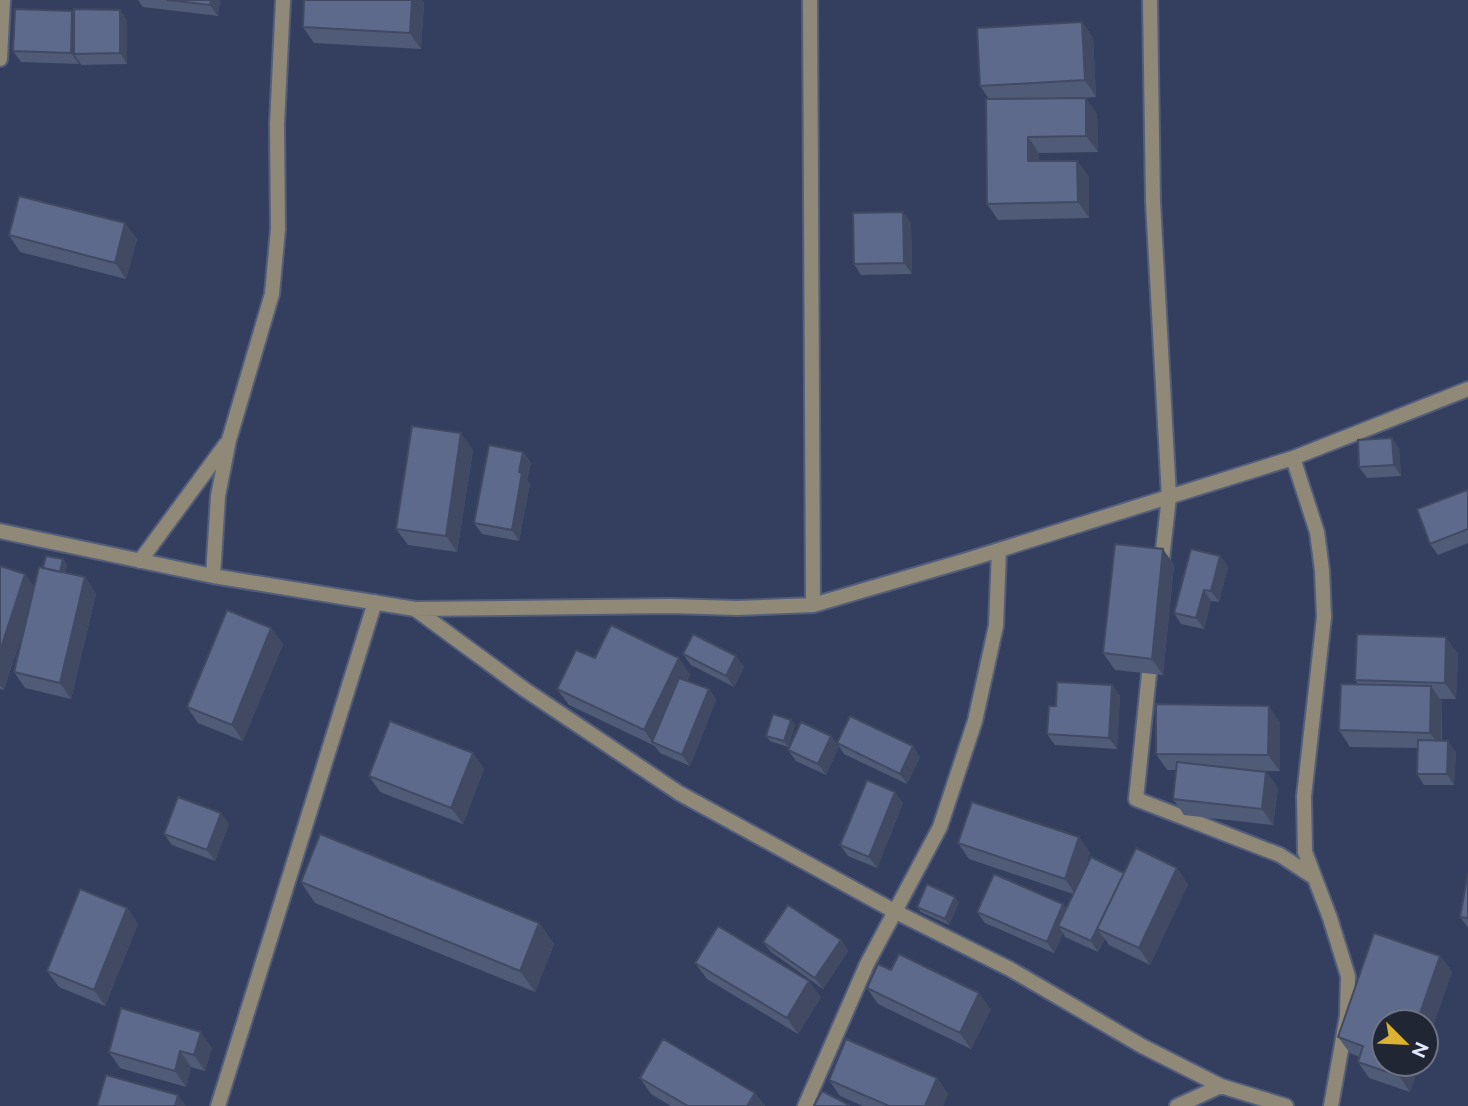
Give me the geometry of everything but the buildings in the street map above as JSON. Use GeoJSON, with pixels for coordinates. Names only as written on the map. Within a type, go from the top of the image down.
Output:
{"type":"FeatureCollection","features":[{"type":"Feature","properties":{"kind":"street"},"geometry":{"type":"LineString","coordinates":[[0,59],[3,0]]}},
{"type":"Feature","properties":{"kind":"street"},"geometry":{"type":"LineString","coordinates":[[213,576],[218,496],[229,440],[272,294],[278,229],[277,124],[283,0]]}},
{"type":"Feature","properties":{"kind":"street"},"geometry":{"type":"LineString","coordinates":[[810,0],[813,605]]}},
{"type":"Feature","properties":{"kind":"street"},"geometry":{"type":"LineString","coordinates":[[1150,0],[1153,202],[1169,497],[1160,579]]}},
{"type":"Feature","properties":{"kind":"street"},"geometry":{"type":"LineString","coordinates":[[0,531],[213,576],[415,609],[659,606],[737,608],[813,605],[1293,458],[1468,389]]}},
{"type":"Feature","properties":{"kind":"street"},"geometry":{"type":"LineString","coordinates":[[140,561],[229,440]]}},
{"type":"Feature","properties":{"kind":"street"},"geometry":{"type":"LineString","coordinates":[[1293,458],[1317,532],[1324,617],[1304,796],[1305,852],[1348,976],[1348,1016],[1331,1106]]}},
{"type":"Feature","properties":{"kind":"street"},"geometry":{"type":"LineString","coordinates":[[805,1106],[862,976],[940,827],[975,721],[996,626],[999,550]]}},
{"type":"Feature","properties":{"kind":"street"},"geometry":{"type":"LineString","coordinates":[[218,1106],[375,602]]}},
{"type":"Feature","properties":{"kind":"street"},"geometry":{"type":"LineString","coordinates":[[415,609],[524,689],[679,793],[894,911],[1010,969],[1142,1046],[1221,1086],[1286,1106]]}},
{"type":"Feature","properties":{"kind":"street"},"geometry":{"type":"LineString","coordinates":[[1152,648],[1136,799],[1280,855],[1315,878]]}},
{"type":"Feature","properties":{"kind":"street"},"geometry":{"type":"LineString","coordinates":[[1177,1106],[1221,1086]]}}]}
